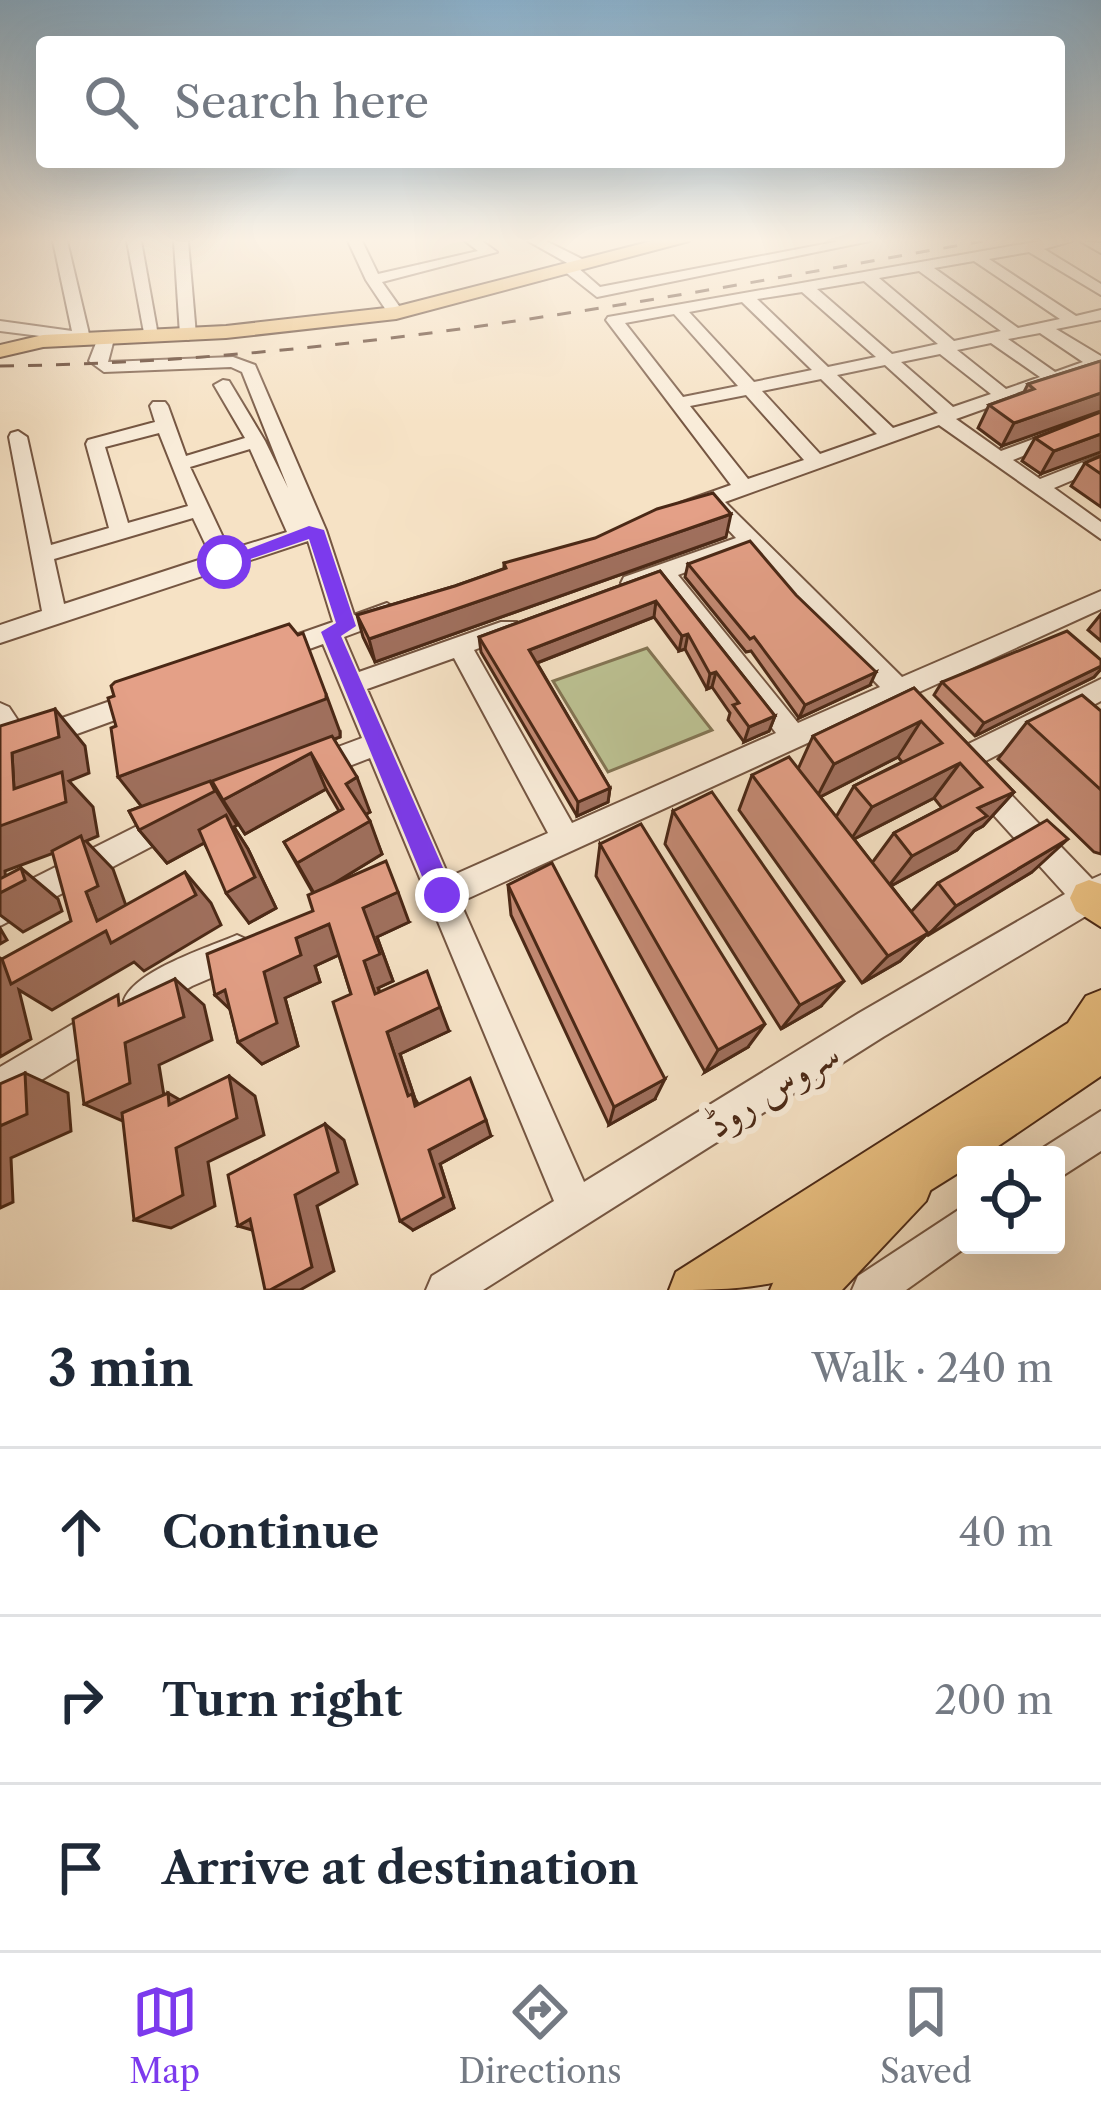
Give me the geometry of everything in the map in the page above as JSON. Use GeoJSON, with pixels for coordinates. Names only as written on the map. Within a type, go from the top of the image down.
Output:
{"type":"FeatureCollection","features":[{"type":"Feature","properties":{"kind":"highway"},"geometry":{"type":"LineString","coordinates":[[800,1290],[906,1181]]}},
{"type":"Feature","properties":{"kind":"main road"},"geometry":{"type":"LineString","coordinates":[[0,350],[43,341],[154,338],[396,313],[441,301]]}},
{"type":"Feature","properties":{"kind":"main road"},"geometry":{"type":"LineString","coordinates":[[694,1290],[1083,1038],[1101,1011]]}},
{"type":"Feature","properties":{"kind":"main road"},"geometry":{"type":"LineString","coordinates":[[745,1290],[1101,1051]]}},
{"type":"Feature","properties":{"kind":"street"},"geometry":{"type":"LineString","coordinates":[[81,301],[97,361],[104,367],[246,366],[307,533],[354,684],[577,1211]]}},
{"type":"Feature","properties":{"kind":"street"},"geometry":{"type":"LineString","coordinates":[[146,301],[154,338]]}},
{"type":"Feature","properties":{"kind":"street"},"geometry":{"type":"LineString","coordinates":[[186,301],[188,335]]}},
{"type":"Feature","properties":{"kind":"street"},"geometry":{"type":"LineString","coordinates":[[388,301],[396,313]]}},
{"type":"Feature","properties":{"kind":"street"},"geometry":{"type":"LineString","coordinates":[[722,301],[614,320],[743,487]]}},
{"type":"Feature","properties":{"kind":"street"},"geometry":{"type":"LineString","coordinates":[[750,301],[890,436]]}},
{"type":"Feature","properties":{"kind":"street"},"geometry":{"type":"LineString","coordinates":[[822,301],[946,417],[1101,532]]}},
{"type":"Feature","properties":{"kind":"street"},"geometry":{"type":"LineString","coordinates":[[896,301],[1005,396]]}},
{"type":"Feature","properties":{"kind":"street"},"geometry":{"type":"LineString","coordinates":[[970,301],[1016,334]]}},
{"type":"Feature","properties":{"kind":"street"},"geometry":{"type":"LineString","coordinates":[[1044,301],[1075,322]]}},
{"type":"Feature","properties":{"kind":"street"},"geometry":{"type":"LineString","coordinates":[[678,309],[817,462]]}},
{"type":"Feature","properties":{"kind":"street"},"geometry":{"type":"LineString","coordinates":[[676,404],[1101,315]]}},
{"type":"Feature","properties":{"kind":"street"},"geometry":{"type":"LineString","coordinates":[[0,326],[94,338]]}},
{"type":"Feature","properties":{"kind":"street"},"geometry":{"type":"LineString","coordinates":[[1044,328],[1099,362]]}},
{"type":"Feature","properties":{"kind":"street"},"geometry":{"type":"LineString","coordinates":[[995,338],[1053,379]]}},
{"type":"Feature","properties":{"kind":"street"},"geometry":{"type":"LineString","coordinates":[[669,514],[1099,362]]}},
{"type":"Feature","properties":{"kind":"street"},"geometry":{"type":"LineString","coordinates":[[223,385],[307,533]]}},
{"type":"Feature","properties":{"kind":"street"},"geometry":{"type":"LineString","coordinates":[[121,532],[95,444],[163,416],[178,464],[224,562]]}},
{"type":"Feature","properties":{"kind":"street"},"geometry":{"type":"LineString","coordinates":[[998,459],[1101,418]]}},
{"type":"Feature","properties":{"kind":"street"},"geometry":{"type":"LineString","coordinates":[[18,436],[55,616]]}},
{"type":"Feature","properties":{"kind":"street"},"geometry":{"type":"LineString","coordinates":[[178,464],[256,442]]}},
{"type":"Feature","properties":{"kind":"street"},"geometry":{"type":"LineString","coordinates":[[1039,487],[1101,461]]}},
{"type":"Feature","properties":{"kind":"street"},"geometry":{"type":"LineString","coordinates":[[712,500],[1097,899]]}},
{"type":"Feature","properties":{"kind":"street"},"geometry":{"type":"LineString","coordinates":[[42,555],[201,509]]}},
{"type":"Feature","properties":{"kind":"street"},"geometry":{"type":"LineString","coordinates":[[3,630],[307,533]]}},
{"type":"Feature","properties":{"kind":"street"},"geometry":{"type":"LineString","coordinates":[[602,594],[752,539]]}},
{"type":"Feature","properties":{"kind":"street"},"geometry":{"type":"LineString","coordinates":[[663,572],[794,737]]}},
{"type":"Feature","properties":{"kind":"street"},"geometry":{"type":"LineString","coordinates":[[442,895],[1101,599]]}},
{"type":"Feature","properties":{"kind":"street"},"geometry":{"type":"LineString","coordinates":[[264,656],[411,604]]}},
{"type":"Feature","properties":{"kind":"street"},"geometry":{"type":"LineString","coordinates":[[354,684],[541,616]]}},
{"type":"Feature","properties":{"kind":"street"},"geometry":{"type":"LineString","coordinates":[[460,646],[566,839]]}},
{"type":"Feature","properties":{"kind":"street"},"geometry":{"type":"LineString","coordinates":[[0,714],[10,748],[175,688]]}},
{"type":"Feature","properties":{"kind":"street"},"geometry":{"type":"LineString","coordinates":[[946,742],[1101,689]]}},
{"type":"Feature","properties":{"kind":"street"},"geometry":{"type":"LineString","coordinates":[[292,776],[378,742]]}},
{"type":"Feature","properties":{"kind":"street"},"geometry":{"type":"LineString","coordinates":[[0,911],[140,835],[205,809]]}},
{"type":"Feature","properties":{"kind":"street","name":"سروس روڈ"},"geometry":{"type":"LineString","coordinates":[[446,1290],[871,1025],[1097,899]]}},
{"type":"Feature","properties":{"kind":"street"},"geometry":{"type":"LineString","coordinates":[[0,1087],[181,975],[275,934]]}},
{"type":"Feature","properties":{"kind":"street"},"geometry":{"type":"LineString","coordinates":[[1065,1155],[1101,1129]]}},
{"type":"Feature","properties":{"kind":"street"},"geometry":{"type":"LineString","coordinates":[[872,1290],[957,1230]]}},
{"type":"Feature","properties":{"kind":"green space"},"geometry":{"type":"Polygon","coordinates":[[[647,648],[712,730],[608,772],[553,681],[647,648]]]}},
{"type":"Feature","properties":{"kind":"building"},"geometry":{"type":"Polygon","coordinates":[[[1101,361],[1101,393],[1014,423],[989,405],[1034,389],[1028,384],[1101,361]]]}},
{"type":"Feature","properties":{"kind":"building"},"geometry":{"type":"Polygon","coordinates":[[[1101,412],[1101,434],[1054,451],[1035,438],[1101,412]]]}},
{"type":"Feature","properties":{"kind":"building"},"geometry":{"type":"Polygon","coordinates":[[[1101,456],[1101,474],[1085,463],[1101,456]]]}},
{"type":"Feature","properties":{"kind":"building"},"geometry":{"type":"Polygon","coordinates":[[[713,493],[731,514],[369,639],[357,615],[455,586],[506,568],[504,563],[595,538],[657,509],[713,493]]]}},
{"type":"Feature","properties":{"kind":"building"},"geometry":{"type":"Polygon","coordinates":[[[750,541],[796,595],[876,672],[805,705],[754,637],[750,639],[688,564],[750,541]]]}},
{"type":"Feature","properties":{"kind":"building"},"geometry":{"type":"Polygon","coordinates":[[[660,571],[775,716],[749,727],[733,705],[739,703],[716,672],[710,674],[688,634],[682,636],[656,601],[529,650],[610,788],[578,802],[479,637],[660,571]]]}},
{"type":"Feature","properties":{"kind":"building"},"geometry":{"type":"Polygon","coordinates":[[[289,624],[298,635],[303,633],[326,699],[118,777],[111,728],[116,726],[108,698],[114,696],[111,686],[115,682],[289,624]]]}},
{"type":"Feature","properties":{"kind":"building"},"geometry":{"type":"Polygon","coordinates":[[[1067,631],[1101,660],[1101,666],[984,723],[942,682],[1067,631]]]}},
{"type":"Feature","properties":{"kind":"building"},"geometry":{"type":"Polygon","coordinates":[[[914,688],[1014,792],[978,808],[987,816],[912,856],[894,833],[982,787],[960,763],[872,807],[854,786],[942,743],[921,721],[834,764],[813,736],[914,688]]]}},
{"type":"Feature","properties":{"kind":"building"},"geometry":{"type":"Polygon","coordinates":[[[1082,695],[1101,711],[1101,790],[1027,722],[1082,695]]]}},
{"type":"Feature","properties":{"kind":"building"},"geometry":{"type":"Polygon","coordinates":[[[55,709],[59,737],[12,753],[14,789],[62,772],[66,802],[0,826],[0,726],[55,709]]]}},
{"type":"Feature","properties":{"kind":"building"},"geometry":{"type":"Polygon","coordinates":[[[332,736],[357,777],[346,784],[370,821],[297,863],[284,842],[343,809],[311,753],[223,800],[212,781],[332,736]]]}},
{"type":"Feature","properties":{"kind":"building"},"geometry":{"type":"Polygon","coordinates":[[[789,757],[928,933],[888,956],[752,775],[789,757]]]}},
{"type":"Feature","properties":{"kind":"building"},"geometry":{"type":"Polygon","coordinates":[[[210,781],[215,791],[139,830],[129,811],[210,781]]]}},
{"type":"Feature","properties":{"kind":"building"},"geometry":{"type":"Polygon","coordinates":[[[712,792],[844,981],[800,1005],[673,811],[712,792]]]}},
{"type":"Feature","properties":{"kind":"building"},"geometry":{"type":"Polygon","coordinates":[[[226,815],[255,877],[226,893],[199,830],[226,815]]]}},
{"type":"Feature","properties":{"kind":"building"},"geometry":{"type":"Polygon","coordinates":[[[1047,820],[1068,839],[956,906],[938,883],[1047,820]]]}},
{"type":"Feature","properties":{"kind":"building"},"geometry":{"type":"Polygon","coordinates":[[[641,824],[765,1024],[718,1050],[600,844],[641,824]]]}},
{"type":"Feature","properties":{"kind":"building"},"geometry":{"type":"Polygon","coordinates":[[[81,836],[98,886],[86,892],[97,921],[185,872],[196,895],[111,943],[106,931],[11,984],[2,959],[71,921],[52,851],[81,836]]]}},
{"type":"Feature","properties":{"kind":"building"},"geometry":{"type":"Polygon","coordinates":[[[386,861],[398,892],[363,908],[380,954],[364,961],[375,994],[427,971],[440,1007],[387,1032],[408,1096],[412,1094],[415,1106],[470,1078],[486,1120],[429,1150],[444,1197],[400,1221],[333,1002],[351,994],[329,924],[296,938],[301,955],[264,972],[277,1023],[238,1042],[225,990],[215,995],[207,954],[313,911],[308,895],[386,861]]]}},
{"type":"Feature","properties":{"kind":"building"},"geometry":{"type":"Polygon","coordinates":[[[552,863],[665,1079],[614,1107],[508,885],[552,863]]]}},
{"type":"Feature","properties":{"kind":"building"},"geometry":{"type":"Polygon","coordinates":[[[21,868],[25,880],[0,893],[0,879],[21,868]]]}},
{"type":"Feature","properties":{"kind":"building"},"geometry":{"type":"Polygon","coordinates":[[[175,979],[184,1017],[125,1043],[130,1083],[84,1104],[73,1019],[118,995],[119,1005],[175,979]]]}},
{"type":"Feature","properties":{"kind":"building"},"geometry":{"type":"Polygon","coordinates":[[[25,1073],[27,1114],[0,1126],[0,1084],[25,1073]]]}},
{"type":"Feature","properties":{"kind":"building"},"geometry":{"type":"Polygon","coordinates":[[[229,1076],[237,1118],[176,1148],[183,1195],[134,1220],[122,1113],[168,1093],[169,1105],[229,1076]]]}},
{"type":"Feature","properties":{"kind":"building"},"geometry":{"type":"Polygon","coordinates":[[[325,1124],[338,1172],[295,1195],[312,1267],[265,1290],[250,1219],[238,1226],[228,1175],[325,1124]]]}},
{"type":"Feature","properties":{"kind":"railway"},"geometry":{"type":"LineString","coordinates":[[0,366],[249,353],[494,324],[638,301]]}},
{"type":"Feature","properties":{"kind":"route"},"geometry":{"type":"LineString","coordinates":[[224,562],[315,530],[346,626],[330,632],[442,895]]}}]}
